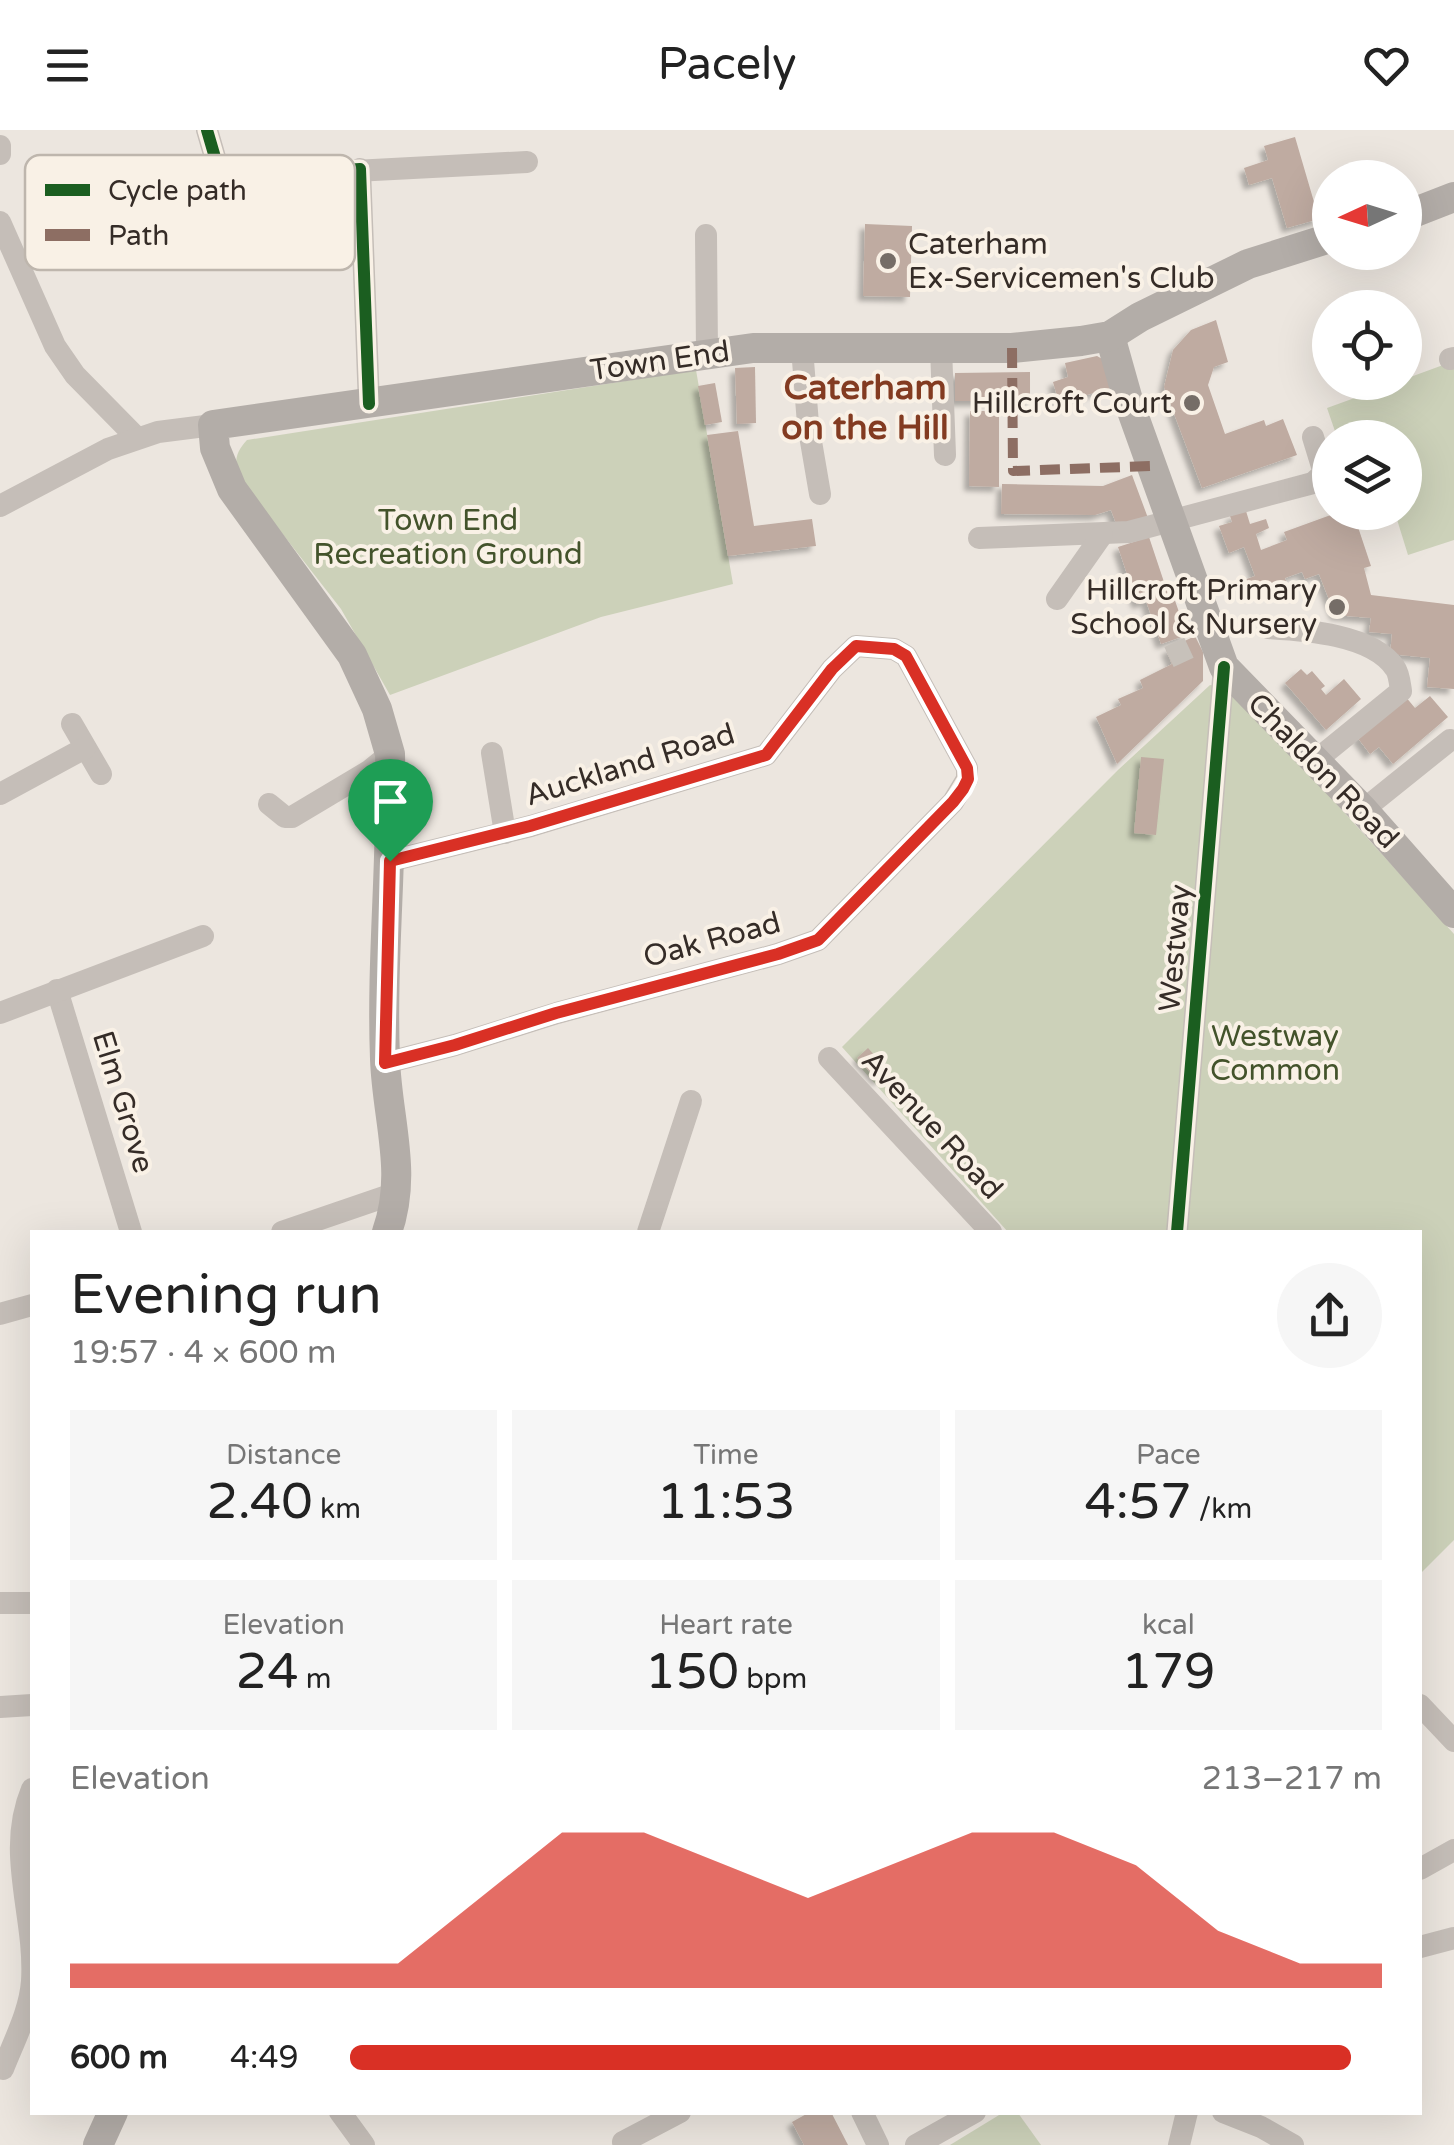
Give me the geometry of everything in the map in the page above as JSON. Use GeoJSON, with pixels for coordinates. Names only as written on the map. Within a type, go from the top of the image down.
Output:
{"type":"FeatureCollection","features":[{"type":"Feature","properties":{"kind":"main road"},"geometry":{"type":"LineString","coordinates":[[1422,209],[1454,197]]}},
{"type":"Feature","properties":{"kind":"main road"},"geometry":{"type":"LineString","coordinates":[[1110,336],[1248,264],[1312,244]]}},
{"type":"Feature","properties":{"kind":"main road","name":"Town End"},"geometry":{"type":"LineString","coordinates":[[213,425],[707,353],[802,348],[1012,348],[1110,336]]}},
{"type":"Feature","properties":{"kind":"main road","name":"Chaldon Road"},"geometry":{"type":"LineString","coordinates":[[1110,336],[1206,640],[1224,668],[1362,810],[1454,913]]}},
{"type":"Feature","properties":{"kind":"main road"},"geometry":{"type":"LineString","coordinates":[[213,425],[214,448],[232,490],[352,655],[378,708],[390,754],[385,1063],[398,1162],[387,1230]]}},
{"type":"Feature","properties":{"kind":"main road"},"geometry":{"type":"LineString","coordinates":[[98,2145],[112,2115]]}},
{"type":"Feature","properties":{"kind":"street"},"geometry":{"type":"LineString","coordinates":[[207,130],[215,155]]}},
{"type":"Feature","properties":{"kind":"street"},"geometry":{"type":"LineString","coordinates":[[0,146],[0,154]]}},
{"type":"Feature","properties":{"kind":"street"},"geometry":{"type":"LineString","coordinates":[[355,169],[528,162]]}},
{"type":"Feature","properties":{"kind":"street"},"geometry":{"type":"LineString","coordinates":[[360,169],[370,404]]}},
{"type":"Feature","properties":{"kind":"street"},"geometry":{"type":"LineString","coordinates":[[0,222],[55,346],[75,375],[137,438]]}},
{"type":"Feature","properties":{"kind":"street"},"geometry":{"type":"LineString","coordinates":[[706,236],[707,353]]}},
{"type":"Feature","properties":{"kind":"street"},"geometry":{"type":"LineString","coordinates":[[802,348],[808,424],[820,494]]}},
{"type":"Feature","properties":{"kind":"street"},"geometry":{"type":"LineString","coordinates":[[940,348],[946,455]]}},
{"type":"Feature","properties":{"kind":"street"},"geometry":{"type":"LineString","coordinates":[[0,506],[108,449],[158,432],[213,425]]}},
{"type":"Feature","properties":{"kind":"street"},"geometry":{"type":"LineString","coordinates":[[979,538],[1129,532],[1312,482]]}},
{"type":"Feature","properties":{"kind":"street"},"geometry":{"type":"LineString","coordinates":[[1057,599],[1102,535]]}},
{"type":"Feature","properties":{"kind":"street"},"geometry":{"type":"LineString","coordinates":[[1268,628],[1321,631],[1376,651],[1397,669],[1401,691],[1315,761]]}},
{"type":"Feature","properties":{"kind":"street","name":"Auckland Road"},"geometry":{"type":"LineString","coordinates":[[390,861],[505,833],[766,755],[832,669],[856,646],[894,649],[906,656],[960,754]]}},
{"type":"Feature","properties":{"kind":"street","name":"Westway"},"geometry":{"type":"LineString","coordinates":[[1177,1230],[1224,668]]}},
{"type":"Feature","properties":{"kind":"street"},"geometry":{"type":"LineString","coordinates":[[72,724],[101,774]]}},
{"type":"Feature","properties":{"kind":"street"},"geometry":{"type":"LineString","coordinates":[[1362,810],[1450,740]]}},
{"type":"Feature","properties":{"kind":"street"},"geometry":{"type":"LineString","coordinates":[[0,794],[85,748]]}},
{"type":"Feature","properties":{"kind":"street"},"geometry":{"type":"LineString","coordinates":[[492,753],[505,833]]}},
{"type":"Feature","properties":{"kind":"street"},"geometry":{"type":"LineString","coordinates":[[269,804],[278,814],[292,817],[390,754]]}},
{"type":"Feature","properties":{"kind":"street","name":"Oak Road"},"geometry":{"type":"LineString","coordinates":[[385,1063],[818,940],[963,789],[968,779],[960,754]]}},
{"type":"Feature","properties":{"kind":"street"},"geometry":{"type":"LineString","coordinates":[[0,1013],[203,936]]}},
{"type":"Feature","properties":{"kind":"street","name":"Elm Grove"},"geometry":{"type":"LineString","coordinates":[[57,990],[130,1230]]}},
{"type":"Feature","properties":{"kind":"street","name":"Avenue Road"},"geometry":{"type":"LineString","coordinates":[[829,1058],[989,1230]]}},
{"type":"Feature","properties":{"kind":"street"},"geometry":{"type":"LineString","coordinates":[[649,1230],[691,1101]]}},
{"type":"Feature","properties":{"kind":"street"},"geometry":{"type":"LineString","coordinates":[[294,1230],[396,1193]]}},
{"type":"Feature","properties":{"kind":"street"},"geometry":{"type":"LineString","coordinates":[[0,1314],[30,1306]]}},
{"type":"Feature","properties":{"kind":"street"},"geometry":{"type":"LineString","coordinates":[[0,1603],[30,1603]]}},
{"type":"Feature","properties":{"kind":"street"},"geometry":{"type":"LineString","coordinates":[[0,1707],[30,1704]]}},
{"type":"Feature","properties":{"kind":"street"},"geometry":{"type":"LineString","coordinates":[[1422,1707],[1454,1741]]}},
{"type":"Feature","properties":{"kind":"street"},"geometry":{"type":"LineString","coordinates":[[30,1796],[19,1836],[18,1867],[30,1964]]}},
{"type":"Feature","properties":{"kind":"street"},"geometry":{"type":"LineString","coordinates":[[1422,1868],[1454,1850]]}},
{"type":"Feature","properties":{"kind":"street"},"geometry":{"type":"LineString","coordinates":[[1422,1946],[1454,1938]]}},
{"type":"Feature","properties":{"kind":"street"},"geometry":{"type":"LineString","coordinates":[[3,2069],[30,1989]]}},
{"type":"Feature","properties":{"kind":"street"},"geometry":{"type":"LineString","coordinates":[[342,2115],[364,2145]]}},
{"type":"Feature","properties":{"kind":"street"},"geometry":{"type":"LineString","coordinates":[[625,2145],[624,2142],[674,2115]]}},
{"type":"Feature","properties":{"kind":"street"},"geometry":{"type":"LineString","coordinates":[[863,2115],[878,2145]]}},
{"type":"Feature","properties":{"kind":"street"},"geometry":{"type":"LineString","coordinates":[[916,2145],[970,2115]]}},
{"type":"Feature","properties":{"kind":"street"},"geometry":{"type":"LineString","coordinates":[[1179,2145],[1186,2115]]}},
{"type":"Feature","properties":{"kind":"street"},"geometry":{"type":"LineString","coordinates":[[1231,2115],[1293,2145]]}},
{"type":"Feature","properties":{"kind":"green space"},"geometry":{"type":"Polygon","coordinates":[[[1454,361],[1454,540],[1408,555],[1400,530],[1422,530],[1422,420],[1331,420],[1327,408],[1349,400],[1422,400],[1422,373],[1454,361]]]}},
{"type":"Feature","properties":{"kind":"green space","name":"Town End Recreation Ground"},"geometry":{"type":"Polygon","coordinates":[[[696,370],[733,584],[601,617],[390,695],[341,609],[237,472],[238,454],[247,440],[696,370]]]}},
{"type":"Feature","properties":{"kind":"green space","name":"Westway Common"},"geometry":{"type":"Polygon","coordinates":[[[1210,685],[1232,688],[1454,934],[1454,1540],[1422,1572],[1422,1230],[1006,1230],[842,1047],[1118,770],[1210,685]]]}},
{"type":"Feature","properties":{"kind":"green space"},"geometry":{"type":"Polygon","coordinates":[[[999,2115],[1019,2115],[1041,2145],[950,2145],[999,2115]]]}},
{"type":"Feature","properties":{"kind":"building"},"geometry":{"type":"Polygon","coordinates":[[[1295,137],[1312,195],[1312,221],[1287,228],[1272,178],[1249,185],[1244,168],[1268,160],[1264,146],[1295,137]]]}},
{"type":"Feature","properties":{"kind":"building","name":"Caterham Ex-Servicemen's Club"},"geometry":{"type":"Polygon","coordinates":[[[865,224],[912,226],[910,297],[863,296],[865,224]]]}},
{"type":"Feature","properties":{"kind":"building","name":"Hillcroft Court"},"geometry":{"type":"Polygon","coordinates":[[[1216,320],[1228,362],[1214,367],[1208,385],[1225,434],[1264,420],[1266,426],[1283,419],[1297,455],[1202,488],[1164,387],[1173,350],[1191,330],[1216,320]]]}},
{"type":"Feature","properties":{"kind":"building"},"geometry":{"type":"Polygon","coordinates":[[[1097,356],[1104,360],[1111,388],[1059,403],[1053,382],[1068,377],[1065,363],[1097,356]]]}},
{"type":"Feature","properties":{"kind":"building"},"geometry":{"type":"Polygon","coordinates":[[[755,367],[756,423],[737,424],[735,368],[755,367]]]}},
{"type":"Feature","properties":{"kind":"building"},"geometry":{"type":"Polygon","coordinates":[[[1030,372],[1030,401],[955,401],[955,373],[1030,372]]]}},
{"type":"Feature","properties":{"kind":"building"},"geometry":{"type":"Polygon","coordinates":[[[715,383],[722,422],[705,425],[698,386],[715,383]]]}},
{"type":"Feature","properties":{"kind":"building"},"geometry":{"type":"Polygon","coordinates":[[[970,411],[999,411],[999,487],[969,486],[970,411]]]}},
{"type":"Feature","properties":{"kind":"building"},"geometry":{"type":"Polygon","coordinates":[[[738,431],[754,526],[812,519],[816,546],[728,556],[707,435],[738,431]]]}},
{"type":"Feature","properties":{"kind":"building"},"geometry":{"type":"Polygon","coordinates":[[[1132,475],[1148,518],[1118,529],[1111,510],[1095,515],[1001,514],[1002,484],[1103,486],[1132,475]]]}},
{"type":"Feature","properties":{"kind":"building"},"geometry":{"type":"Polygon","coordinates":[[[1246,511],[1250,524],[1266,519],[1269,528],[1256,534],[1261,550],[1287,540],[1284,532],[1312,522],[1312,530],[1359,530],[1371,566],[1364,568],[1371,595],[1454,605],[1454,689],[1427,687],[1430,658],[1390,654],[1392,634],[1369,632],[1371,618],[1335,615],[1319,574],[1305,579],[1302,572],[1285,578],[1288,588],[1277,592],[1274,585],[1250,594],[1244,580],[1255,576],[1244,547],[1229,553],[1219,526],[1232,522],[1230,516],[1246,511]]]}},
{"type":"Feature","properties":{"kind":"building"},"geometry":{"type":"Polygon","coordinates":[[[1149,537],[1187,635],[1161,644],[1146,601],[1137,604],[1118,547],[1149,537]]]}},
{"type":"Feature","properties":{"kind":"building"},"geometry":{"type":"Polygon","coordinates":[[[1195,636],[1203,652],[1203,681],[1117,764],[1096,717],[1121,705],[1118,699],[1143,688],[1140,680],[1172,664],[1166,650],[1195,636]]]}},
{"type":"Feature","properties":{"kind":"building"},"geometry":{"type":"Polygon","coordinates":[[[1301,669],[1307,675],[1312,671],[1325,686],[1321,689],[1326,695],[1344,679],[1361,699],[1326,730],[1285,683],[1301,669]]]}},
{"type":"Feature","properties":{"kind":"building"},"geometry":{"type":"Polygon","coordinates":[[[1405,696],[1415,708],[1430,696],[1448,717],[1393,764],[1379,747],[1370,754],[1357,737],[1405,696]]]}},
{"type":"Feature","properties":{"kind":"building"},"geometry":{"type":"Polygon","coordinates":[[[1141,757],[1164,759],[1156,835],[1134,833],[1141,757]]]}},
{"type":"Feature","properties":{"kind":"building"},"geometry":{"type":"Polygon","coordinates":[[[868,1048],[889,1071],[878,1081],[857,1058],[868,1048]]]}},
{"type":"Feature","properties":{"kind":"building"},"geometry":{"type":"Polygon","coordinates":[[[805,2115],[833,2115],[848,2145],[804,2145],[792,2122],[805,2115]]]}},
{"type":"Feature","properties":{"kind":"tunnel"},"geometry":{"type":"LineString","coordinates":[[1169,657],[1199,643]]}},
{"type":"Feature","properties":{"kind":"marked path"},"geometry":{"type":"LineString","coordinates":[[1012,348],[1013,471],[1152,466]]}},
{"type":"Feature","properties":{"kind":"cycle path"},"geometry":{"type":"LineString","coordinates":[[207,130],[214,155]]}},
{"type":"Feature","properties":{"kind":"cycle path"},"geometry":{"type":"LineString","coordinates":[[355,169],[360,169],[369,404]]}},
{"type":"Feature","properties":{"kind":"cycle path"},"geometry":{"type":"LineString","coordinates":[[385,1063],[818,940],[953,802],[967,779],[967,768],[906,656],[894,649],[856,646],[832,669],[766,755],[531,826],[390,861]]}},
{"type":"Feature","properties":{"kind":"cycle path"},"geometry":{"type":"LineString","coordinates":[[1177,1230],[1224,667]]}},
{"type":"Feature","properties":{"kind":"place","name":"Caterham Ex-Servicemen's Club"},"geometry":{"type":"Point","coordinates":[888,261]}},
{"type":"Feature","properties":{"kind":"place","name":"Hillcroft Court"},"geometry":{"type":"Point","coordinates":[1192,403]}},
{"type":"Feature","properties":{"kind":"place","name":"Hillcroft Primary School & Nursery"},"geometry":{"type":"Point","coordinates":[1337,607]}},
{"type":"Feature","properties":{"kind":"district","name":"Caterham on the Hill"},"geometry":{"type":"Point","coordinates":[865,408]}},
{"type":"Feature","properties":{"kind":"route"},"geometry":{"type":"LineString","coordinates":[[856,646],[894,649],[906,656],[967,768],[968,779],[953,802],[818,940],[385,1063],[390,861],[530,826],[766,755],[844,654],[856,646]]}}]}
